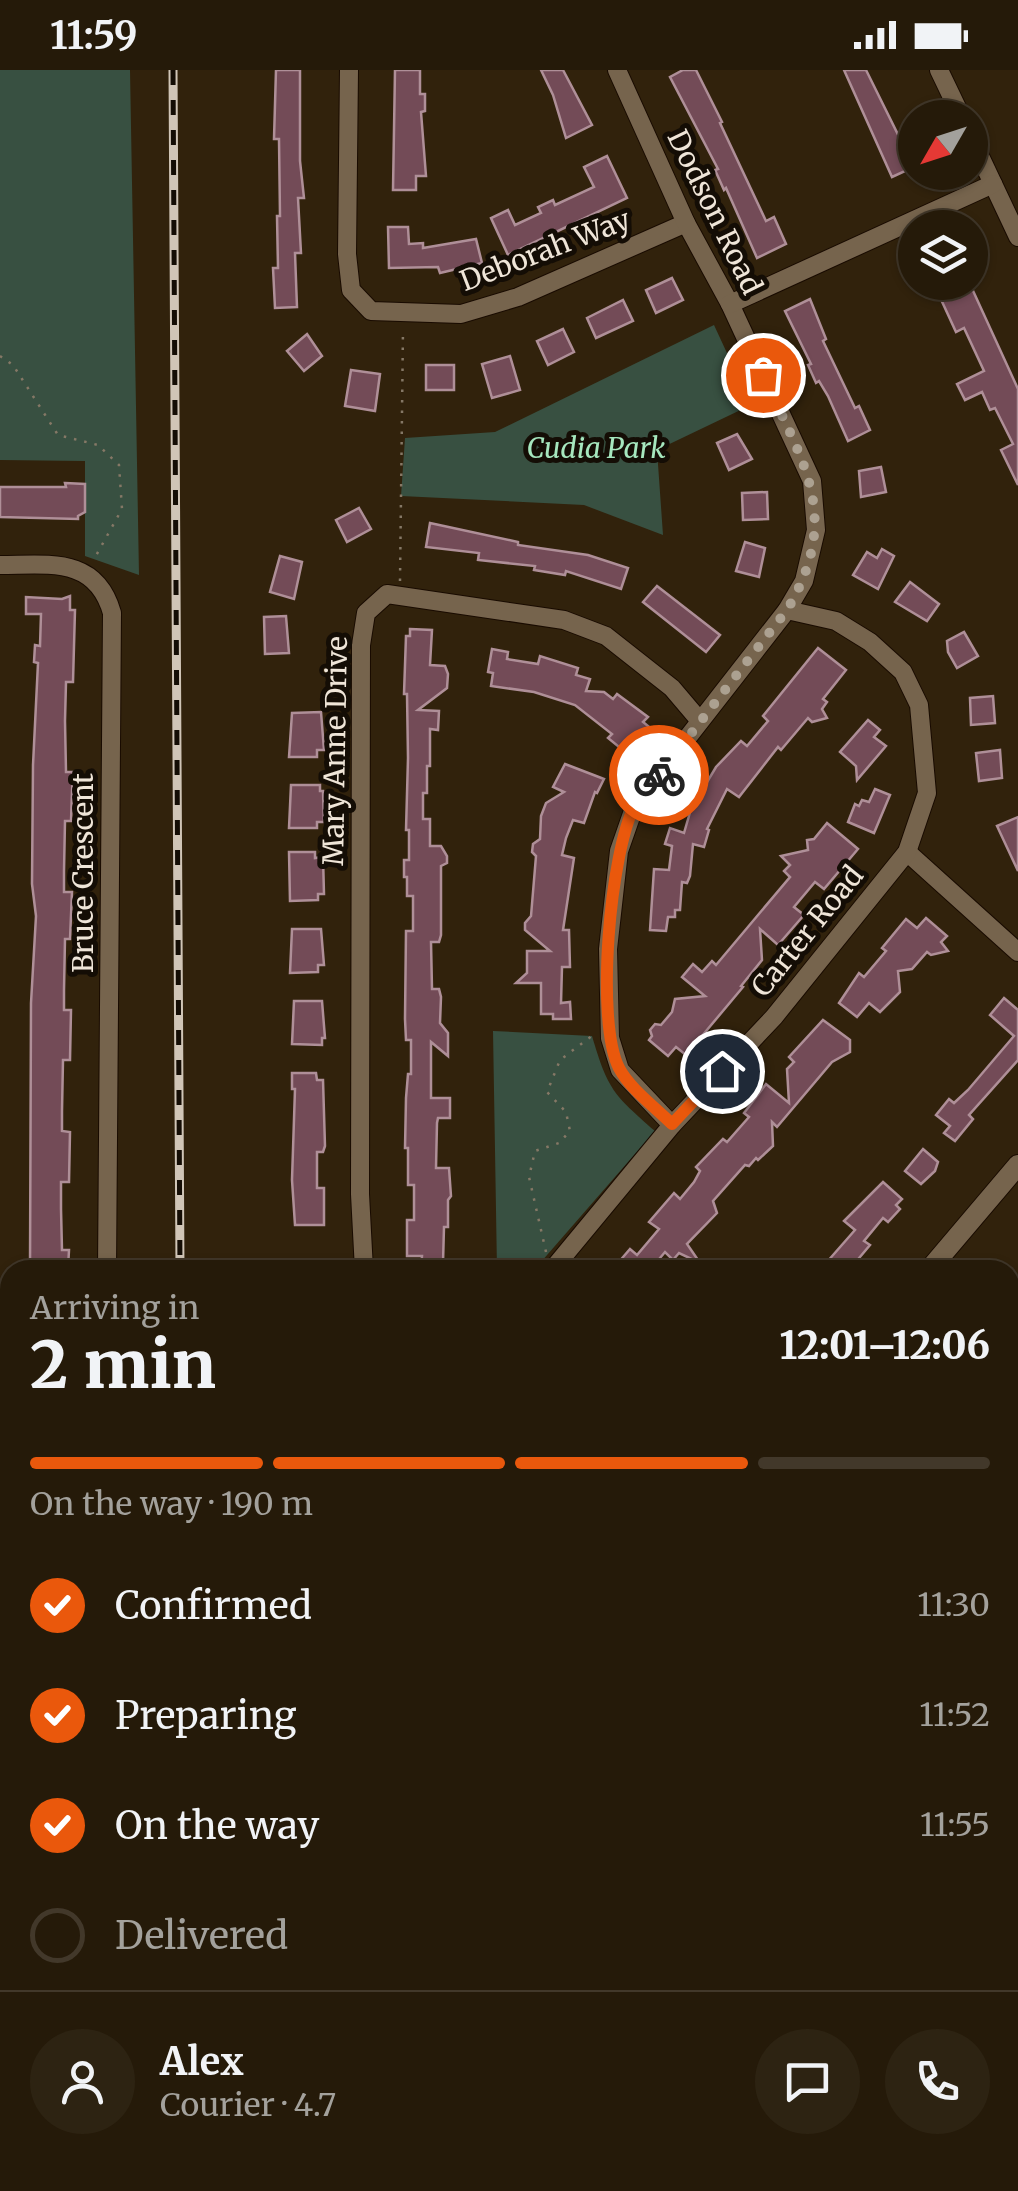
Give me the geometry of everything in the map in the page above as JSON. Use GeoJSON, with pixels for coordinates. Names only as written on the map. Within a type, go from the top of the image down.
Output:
{"type":"FeatureCollection","features":[{"type":"Feature","properties":{"kind":"street","name":"Deborah Way"},"geometry":{"type":"LineString","coordinates":[[350,70],[346,254],[351,290],[370,311],[461,314],[518,297],[686,223]]}},
{"type":"Feature","properties":{"kind":"street","name":"Dodson Road"},"geometry":{"type":"LineString","coordinates":[[617,70],[686,223],[730,304],[812,481],[816,530],[804,581],[787,610],[635,806],[619,851],[608,949],[610,1038],[620,1070],[672,1124]]}},
{"type":"Feature","properties":{"kind":"street"},"geometry":{"type":"LineString","coordinates":[[939,70],[953,100]]}},
{"type":"Feature","properties":{"kind":"street"},"geometry":{"type":"LineString","coordinates":[[988,173],[1018,237]]}},
{"type":"Feature","properties":{"kind":"street"},"geometry":{"type":"LineString","coordinates":[[730,304],[993,184]]}},
{"type":"Feature","properties":{"kind":"street","name":"Bruce Crescent"},"geometry":{"type":"LineString","coordinates":[[0,565],[82,571],[103,589],[112,614],[107,1260]]}},
{"type":"Feature","properties":{"kind":"street","name":"Mary Anne Drive"},"geometry":{"type":"LineString","coordinates":[[363,1260],[360,1194],[360,645],[366,614],[387,594],[400,596]]}},
{"type":"Feature","properties":{"kind":"street"},"geometry":{"type":"LineString","coordinates":[[400,596],[564,620],[606,636],[672,688],[700,721]]}},
{"type":"Feature","properties":{"kind":"street","name":"Carter Road"},"geometry":{"type":"LineString","coordinates":[[551,1260],[774,1017],[906,852],[928,793],[919,705],[903,672],[870,642],[836,621],[787,610]]}},
{"type":"Feature","properties":{"kind":"street"},"geometry":{"type":"LineString","coordinates":[[906,852],[1018,952]]}},
{"type":"Feature","properties":{"kind":"street"},"geometry":{"type":"LineString","coordinates":[[938,1260],[1018,1166]]}},
{"type":"Feature","properties":{"kind":"path"},"geometry":{"type":"LineString","coordinates":[[400,596],[403,312]]}},
{"type":"Feature","properties":{"kind":"path"},"geometry":{"type":"LineString","coordinates":[[0,356],[13,366],[58,435],[98,444],[119,466],[122,509],[92,562]]}},
{"type":"Feature","properties":{"kind":"path"},"geometry":{"type":"LineString","coordinates":[[549,1260],[529,1177],[536,1151],[559,1143],[570,1130],[566,1112],[547,1092],[560,1060],[610,1022]]}},
{"type":"Feature","properties":{"kind":"green space"},"geometry":{"type":"Polygon","coordinates":[[[0,70],[130,70],[139,575],[85,556],[85,461],[0,460],[0,70]]]}},
{"type":"Feature","properties":{"kind":"green space","name":"Cudia Park"},"geometry":{"type":"Polygon","coordinates":[[[714,325],[751,405],[657,450],[663,535],[584,505],[401,496],[405,438],[495,432],[714,325]]]}},
{"type":"Feature","properties":{"kind":"green space"},"geometry":{"type":"Polygon","coordinates":[[[493,1031],[592,1036],[614,1090],[655,1131],[543,1260],[497,1260],[493,1031]]]}},
{"type":"Feature","properties":{"kind":"building"},"geometry":{"type":"Polygon","coordinates":[[[276,70],[300,70],[304,198],[298,198],[301,253],[295,253],[297,307],[275,308],[273,268],[278,268],[280,216],[279,139],[274,139],[276,70]]]}},
{"type":"Feature","properties":{"kind":"building"},"geometry":{"type":"Polygon","coordinates":[[[395,70],[420,70],[420,94],[425,94],[425,111],[421,112],[426,176],[416,176],[416,190],[393,190],[395,70]]]}},
{"type":"Feature","properties":{"kind":"building"},"geometry":{"type":"Polygon","coordinates":[[[541,70],[563,70],[592,125],[566,138],[541,70]]]}},
{"type":"Feature","properties":{"kind":"building"},"geometry":{"type":"Polygon","coordinates":[[[683,70],[696,70],[766,221],[774,217],[786,244],[757,258],[715,170],[718,169],[670,77],[683,70]]]}},
{"type":"Feature","properties":{"kind":"building"},"geometry":{"type":"Polygon","coordinates":[[[844,70],[866,70],[898,135],[898,174],[892,177],[844,70]]]}},
{"type":"Feature","properties":{"kind":"building"},"geometry":{"type":"Polygon","coordinates":[[[607,156],[627,198],[508,255],[491,218],[508,210],[515,225],[541,213],[538,207],[553,200],[555,205],[594,187],[584,167],[607,156]]]}},
{"type":"Feature","properties":{"kind":"building"},"geometry":{"type":"Polygon","coordinates":[[[388,227],[408,227],[409,244],[423,243],[423,248],[476,239],[482,263],[440,273],[438,267],[389,268],[388,227]]]}},
{"type":"Feature","properties":{"kind":"building"},"geometry":{"type":"Polygon","coordinates":[[[672,278],[683,300],[656,313],[646,290],[672,278]]]}},
{"type":"Feature","properties":{"kind":"building"},"geometry":{"type":"Polygon","coordinates":[[[810,299],[826,339],[823,341],[870,430],[848,441],[828,396],[819,381],[816,383],[785,311],[810,299]]]}},
{"type":"Feature","properties":{"kind":"building"},"geometry":{"type":"Polygon","coordinates":[[[623,300],[633,321],[596,338],[587,318],[623,300]]]}},
{"type":"Feature","properties":{"kind":"building"},"geometry":{"type":"Polygon","coordinates":[[[941,300],[977,300],[1018,389],[1018,485],[1001,450],[1013,444],[995,408],[990,410],[982,392],[965,400],[957,384],[984,371],[964,328],[956,332],[941,300]]]}},
{"type":"Feature","properties":{"kind":"building"},"geometry":{"type":"Polygon","coordinates":[[[563,329],[574,352],[548,365],[537,341],[563,329]]]}},
{"type":"Feature","properties":{"kind":"building"},"geometry":{"type":"Polygon","coordinates":[[[307,334],[322,356],[304,371],[287,351],[307,334]]]}},
{"type":"Feature","properties":{"kind":"building"},"geometry":{"type":"Polygon","coordinates":[[[510,356],[520,390],[492,398],[482,364],[510,356]]]}},
{"type":"Feature","properties":{"kind":"building"},"geometry":{"type":"Polygon","coordinates":[[[426,365],[454,365],[454,390],[426,390],[426,365]]]}},
{"type":"Feature","properties":{"kind":"building"},"geometry":{"type":"Polygon","coordinates":[[[351,370],[380,374],[375,411],[345,406],[351,370]]]}},
{"type":"Feature","properties":{"kind":"building"},"geometry":{"type":"Polygon","coordinates":[[[737,434],[752,459],[729,470],[717,443],[737,434]]]}},
{"type":"Feature","properties":{"kind":"building"},"geometry":{"type":"Polygon","coordinates":[[[881,467],[886,492],[861,497],[859,471],[881,467]]]}},
{"type":"Feature","properties":{"kind":"building"},"geometry":{"type":"Polygon","coordinates":[[[65,483],[85,484],[85,512],[78,519],[0,517],[0,487],[66,487],[65,483]]]}},
{"type":"Feature","properties":{"kind":"building"},"geometry":{"type":"Polygon","coordinates":[[[767,492],[768,519],[743,520],[742,493],[767,492]]]}},
{"type":"Feature","properties":{"kind":"building"},"geometry":{"type":"Polygon","coordinates":[[[359,508],[371,529],[347,542],[336,520],[359,508]]]}},
{"type":"Feature","properties":{"kind":"building"},"geometry":{"type":"Polygon","coordinates":[[[430,523],[518,545],[588,555],[628,568],[621,589],[566,571],[565,575],[534,570],[535,566],[478,560],[479,553],[426,547],[430,523]]]}},
{"type":"Feature","properties":{"kind":"building"},"geometry":{"type":"Polygon","coordinates":[[[745,542],[765,548],[759,577],[736,571],[745,542]]]}},
{"type":"Feature","properties":{"kind":"building"},"geometry":{"type":"Polygon","coordinates":[[[882,549],[894,556],[878,589],[853,575],[867,552],[877,558],[882,549]]]}},
{"type":"Feature","properties":{"kind":"building"},"geometry":{"type":"Polygon","coordinates":[[[280,556],[302,562],[294,599],[270,592],[280,556]]]}},
{"type":"Feature","properties":{"kind":"building"},"geometry":{"type":"Polygon","coordinates":[[[910,582],[939,604],[927,621],[895,602],[910,582]]]}},
{"type":"Feature","properties":{"kind":"building"},"geometry":{"type":"Polygon","coordinates":[[[657,586],[720,635],[706,652],[643,602],[657,586]]]}},
{"type":"Feature","properties":{"kind":"building"},"geometry":{"type":"Polygon","coordinates":[[[70,596],[70,610],[75,610],[73,682],[66,682],[65,721],[66,772],[73,772],[71,821],[65,821],[64,892],[72,892],[70,939],[65,939],[64,1010],[71,1010],[70,1060],[63,1060],[62,1131],[70,1132],[69,1182],[61,1182],[62,1250],[69,1250],[68,1260],[30,1260],[31,1003],[36,916],[32,884],[33,765],[38,663],[34,662],[35,645],[40,646],[41,614],[26,614],[26,597],[70,596]]]}},
{"type":"Feature","properties":{"kind":"building"},"geometry":{"type":"Polygon","coordinates":[[[286,616],[289,653],[265,654],[264,617],[286,616]]]}},
{"type":"Feature","properties":{"kind":"building"},"geometry":{"type":"Polygon","coordinates":[[[410,629],[432,630],[430,665],[445,666],[448,674],[447,688],[418,710],[439,711],[438,730],[430,729],[423,819],[430,819],[430,846],[441,846],[447,856],[447,863],[441,866],[441,935],[439,942],[431,942],[432,989],[439,989],[440,1023],[448,1033],[448,1056],[431,1042],[431,1098],[450,1098],[450,1118],[438,1118],[437,1123],[436,1168],[449,1168],[451,1196],[448,1227],[444,1227],[443,1260],[407,1256],[407,1220],[414,1220],[414,1185],[408,1185],[405,1148],[406,1098],[411,1074],[411,1040],[406,1040],[405,1019],[406,931],[413,931],[413,896],[407,896],[404,877],[404,860],[409,860],[404,694],[406,636],[410,636],[410,629]]]}},
{"type":"Feature","properties":{"kind":"building"},"geometry":{"type":"Polygon","coordinates":[[[964,632],[978,656],[957,668],[947,641],[964,632]]]}},
{"type":"Feature","properties":{"kind":"building"},"geometry":{"type":"Polygon","coordinates":[[[818,648],[846,670],[823,699],[827,702],[822,709],[827,718],[812,722],[808,718],[781,750],[778,747],[739,797],[727,789],[707,829],[704,847],[693,844],[690,876],[687,883],[682,882],[680,910],[675,910],[675,917],[668,917],[666,931],[650,930],[654,869],[669,870],[672,846],[665,844],[670,828],[684,833],[691,809],[716,767],[741,741],[747,746],[768,721],[763,716],[818,648]]]}},
{"type":"Feature","properties":{"kind":"building"},"geometry":{"type":"Polygon","coordinates":[[[492,649],[508,652],[507,659],[538,664],[540,656],[578,668],[576,675],[590,679],[586,691],[604,692],[613,699],[617,694],[648,717],[643,722],[654,731],[628,763],[624,751],[608,738],[612,734],[575,705],[534,692],[491,686],[493,673],[488,672],[492,649]]]}},
{"type":"Feature","properties":{"kind":"building"},"geometry":{"type":"Polygon","coordinates":[[[993,696],[995,723],[971,725],[970,698],[993,696]]]}},
{"type":"Feature","properties":{"kind":"building"},"geometry":{"type":"Polygon","coordinates":[[[321,712],[324,750],[317,750],[317,757],[289,757],[292,713],[321,712]]]}},
{"type":"Feature","properties":{"kind":"building"},"geometry":{"type":"Polygon","coordinates":[[[868,720],[880,730],[874,737],[886,746],[857,780],[856,766],[840,752],[868,720]]]}},
{"type":"Feature","properties":{"kind":"building"},"geometry":{"type":"Polygon","coordinates":[[[1000,750],[1002,778],[979,781],[976,753],[1000,750]]]}},
{"type":"Feature","properties":{"kind":"building"},"geometry":{"type":"Polygon","coordinates":[[[565,764],[604,779],[584,823],[573,820],[562,855],[574,858],[563,930],[569,930],[570,967],[562,967],[561,1003],[570,1002],[571,1019],[553,1019],[553,1014],[541,1014],[541,983],[516,983],[527,973],[527,951],[550,951],[525,930],[525,923],[531,916],[536,856],[533,844],[540,839],[546,803],[564,792],[553,787],[565,764]]]}},
{"type":"Feature","properties":{"kind":"building"},"geometry":{"type":"Polygon","coordinates":[[[291,785],[320,785],[324,822],[317,822],[317,828],[289,828],[291,785]]]}},
{"type":"Feature","properties":{"kind":"building"},"geometry":{"type":"Polygon","coordinates":[[[875,789],[890,795],[874,833],[848,822],[855,804],[869,802],[875,789]]]}},
{"type":"Feature","properties":{"kind":"building"},"geometry":{"type":"Polygon","coordinates":[[[1018,817],[1018,871],[997,826],[1018,817]]]}},
{"type":"Feature","properties":{"kind":"building"},"geometry":{"type":"Polygon","coordinates":[[[827,823],[858,849],[824,889],[815,882],[794,907],[804,915],[778,945],[760,929],[762,960],[743,987],[686,1055],[676,1047],[668,1056],[649,1040],[650,1030],[655,1024],[661,1025],[672,1012],[675,999],[705,996],[682,977],[693,964],[702,972],[712,961],[716,965],[790,877],[784,871],[790,865],[781,856],[808,850],[807,840],[814,839],[827,823]]]}},
{"type":"Feature","properties":{"kind":"building"},"geometry":{"type":"Polygon","coordinates":[[[289,852],[315,852],[315,858],[323,857],[324,894],[318,894],[318,900],[290,901],[289,852]]]}},
{"type":"Feature","properties":{"kind":"building"},"geometry":{"type":"Polygon","coordinates":[[[926,918],[947,936],[941,942],[948,951],[931,955],[927,952],[912,969],[898,971],[900,992],[880,1012],[869,1003],[857,1017],[839,1003],[859,973],[864,977],[886,951],[882,948],[906,919],[917,928],[926,918]]]}},
{"type":"Feature","properties":{"kind":"building"},"geometry":{"type":"Polygon","coordinates":[[[292,929],[321,929],[324,965],[318,965],[318,972],[290,973],[292,929]]]}},
{"type":"Feature","properties":{"kind":"building"},"geometry":{"type":"Polygon","coordinates":[[[1004,998],[1018,1010],[1018,1060],[969,1115],[973,1119],[955,1141],[944,1133],[950,1126],[936,1115],[949,1099],[954,1103],[968,1090],[1014,1036],[990,1015],[1004,998]]]}},
{"type":"Feature","properties":{"kind":"building"},"geometry":{"type":"Polygon","coordinates":[[[294,1001],[322,1001],[322,1045],[292,1044],[294,1001]]]}},
{"type":"Feature","properties":{"kind":"building"},"geometry":{"type":"Polygon","coordinates":[[[823,1020],[850,1040],[850,1052],[832,1062],[777,1127],[772,1122],[773,1146],[758,1160],[745,1165],[713,1201],[717,1213],[687,1244],[698,1260],[679,1253],[673,1260],[665,1252],[658,1260],[621,1260],[630,1249],[637,1255],[659,1229],[649,1222],[674,1193],[680,1199],[700,1171],[696,1167],[723,1139],[727,1142],[749,1117],[744,1113],[766,1084],[789,1103],[787,1069],[794,1062],[789,1057],[823,1020]]]}},
{"type":"Feature","properties":{"kind":"building"},"geometry":{"type":"Polygon","coordinates":[[[292,1073],[316,1073],[317,1080],[323,1080],[325,1146],[323,1152],[317,1152],[317,1188],[324,1188],[324,1225],[295,1225],[292,1073]]]}},
{"type":"Feature","properties":{"kind":"building"},"geometry":{"type":"Polygon","coordinates":[[[923,1149],[938,1162],[935,1171],[921,1184],[905,1171],[923,1149]]]}},
{"type":"Feature","properties":{"kind":"building"},"geometry":{"type":"Polygon","coordinates":[[[883,1182],[902,1199],[896,1205],[900,1209],[888,1222],[883,1218],[864,1241],[870,1245],[857,1260],[829,1260],[855,1230],[844,1221],[883,1182]]]}},
{"type":"Feature","properties":{"kind":"railway"},"geometry":{"type":"LineString","coordinates":[[173,70],[180,1260]]}},
{"type":"Feature","properties":{"kind":"way so far"},"geometry":{"type":"LineString","coordinates":[[659,775],[787,610],[804,581],[816,530],[812,481],[763,375]]}},
{"type":"Feature","properties":{"kind":"route"},"geometry":{"type":"LineString","coordinates":[[659,775],[635,806],[619,851],[608,949],[610,1038],[620,1070],[672,1124],[722,1071]]}}]}
